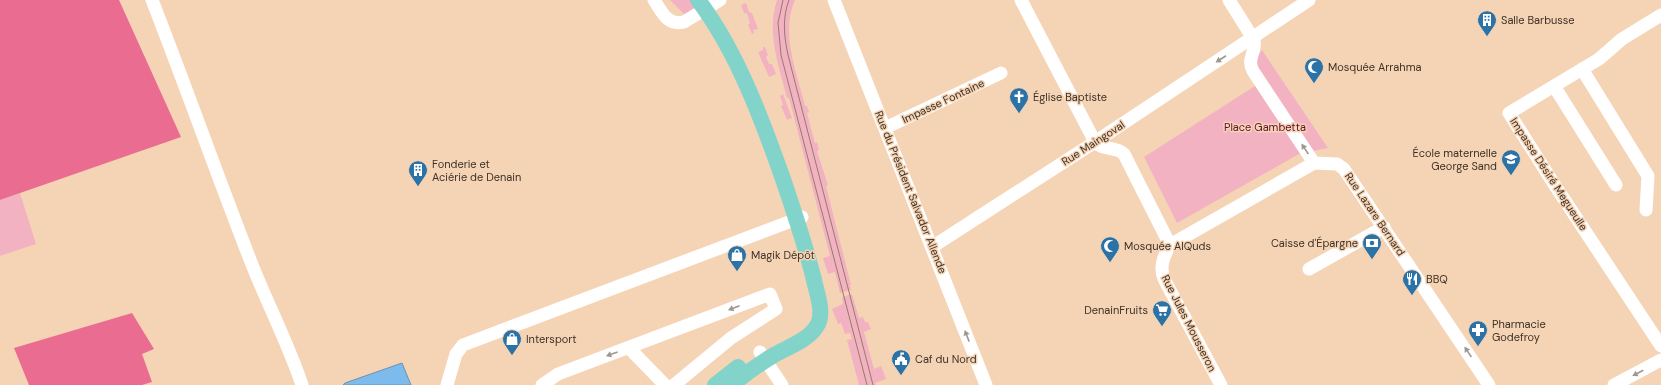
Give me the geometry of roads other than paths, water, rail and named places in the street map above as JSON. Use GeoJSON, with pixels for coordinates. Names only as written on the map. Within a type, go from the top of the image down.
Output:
{"type":"FeatureCollection","features":[{"type":"Feature","properties":{"kind":"main road"},"geometry":{"type":"LineString","coordinates":[[710,3],[750,72],[775,128],[794,182],[799,218],[817,295],[812,314],[807,322],[763,356],[732,385]]}},
{"type":"Feature","properties":{"kind":"main road"},"geometry":{"type":"LineString","coordinates":[[715,385],[763,356]]}},
{"type":"Feature","properties":{"kind":"street"},"geometry":{"type":"LineString","coordinates":[[152,0],[191,100],[250,262],[292,355],[302,385]]}},
{"type":"Feature","properties":{"kind":"street"},"geometry":{"type":"LineString","coordinates":[[654,0],[667,20],[675,23],[684,22],[710,3]]}},
{"type":"Feature","properties":{"kind":"street","name":"Rue du Président Salvador Allende"},"geometry":{"type":"LineString","coordinates":[[834,0],[986,385]]}},
{"type":"Feature","properties":{"kind":"street"},"geometry":{"type":"LineString","coordinates":[[1021,0],[1095,142],[1100,147],[1119,150],[1124,154],[1170,245],[1314,163],[1251,68],[1250,59],[1255,44],[1253,37],[1229,0]]}},
{"type":"Feature","properties":{"kind":"street","name":"Rue Maingoval"},"geometry":{"type":"LineString","coordinates":[[932,247],[1095,142],[1309,0]]}},
{"type":"Feature","properties":{"kind":"street","name":"Impasse Désiré Megueulle"},"geometry":{"type":"LineString","coordinates":[[1661,15],[1622,39],[1603,56],[1509,112],[1554,184],[1661,346]]}},
{"type":"Feature","properties":{"kind":"street"},"geometry":{"type":"LineString","coordinates":[[1582,69],[1648,176],[1646,210]]}},
{"type":"Feature","properties":{"kind":"street","name":"Impasse Fontaine"},"geometry":{"type":"LineString","coordinates":[[885,128],[1001,73]]}},
{"type":"Feature","properties":{"kind":"street"},"geometry":{"type":"LineString","coordinates":[[1554,86],[1616,185]]}},
{"type":"Feature","properties":{"kind":"street","name":"Rue Lazare Bernard"},"geometry":{"type":"LineString","coordinates":[[1314,163],[1337,164],[1344,169],[1490,385]]}},
{"type":"Feature","properties":{"kind":"street"},"geometry":{"type":"LineString","coordinates":[[447,385],[456,354],[463,345],[799,218]]}},
{"type":"Feature","properties":{"kind":"street"},"geometry":{"type":"LineString","coordinates":[[1309,269],[1384,227]]}},
{"type":"Feature","properties":{"kind":"street","name":"Rue Jules Mousseron"},"geometry":{"type":"LineString","coordinates":[[1170,245],[1162,261],[1163,274],[1221,385]]}},
{"type":"Feature","properties":{"kind":"street"},"geometry":{"type":"LineString","coordinates":[[542,385],[558,374],[770,294],[776,308],[731,338],[674,385]]}},
{"type":"Feature","properties":{"kind":"street"},"geometry":{"type":"LineString","coordinates":[[629,348],[665,385]]}},
{"type":"Feature","properties":{"kind":"street"},"geometry":{"type":"LineString","coordinates":[[763,356],[782,385]]}},
{"type":"Feature","properties":{"kind":"street"},"geometry":{"type":"LineString","coordinates":[[1614,385],[1661,360]]}},
{"type":"Feature","properties":{"kind":"water"},"geometry":{"type":"Polygon","coordinates":[[[402,363],[411,385],[343,385],[345,383],[402,363]]]}},
{"type":"Feature","properties":{"kind":"tram line"},"geometry":{"type":"LineString","coordinates":[[783,0],[778,23],[781,55],[867,385]]}},
{"type":"Feature","properties":{"kind":"tram line"},"geometry":{"type":"LineString","coordinates":[[789,0],[785,14],[784,27],[788,55],[873,385]]}},
{"type":"Feature","properties":{"kind":"place","name":"Salle Barbusse"},"geometry":{"type":"Point","coordinates":[1487,37]}},
{"type":"Feature","properties":{"kind":"place","name":"Mosquée Arrahma"},"geometry":{"type":"Point","coordinates":[1314,84]}},
{"type":"Feature","properties":{"kind":"place","name":"Église Baptiste"},"geometry":{"type":"Point","coordinates":[1019,114]}},
{"type":"Feature","properties":{"kind":"place","name":"École maternelle George Sand"},"geometry":{"type":"Point","coordinates":[1511,176]}},
{"type":"Feature","properties":{"kind":"place","name":"Fonderie et Aciérie de Denain"},"geometry":{"type":"Point","coordinates":[418,187]}},
{"type":"Feature","properties":{"kind":"place","name":"Caisse d'Épargne"},"geometry":{"type":"Point","coordinates":[1372,260]}},
{"type":"Feature","properties":{"kind":"place","name":"Mosquée AlQuds"},"geometry":{"type":"Point","coordinates":[1110,263]}},
{"type":"Feature","properties":{"kind":"place","name":"Magik Dépôt"},"geometry":{"type":"Point","coordinates":[737,272]}},
{"type":"Feature","properties":{"kind":"place","name":"BBQ"},"geometry":{"type":"Point","coordinates":[1412,296]}},
{"type":"Feature","properties":{"kind":"place","name":"DenainFruits"},"geometry":{"type":"Point","coordinates":[1162,327]}},
{"type":"Feature","properties":{"kind":"place","name":"Pharmacie Godefroy"},"geometry":{"type":"Point","coordinates":[1478,347]}},
{"type":"Feature","properties":{"kind":"place","name":"Intersport"},"geometry":{"type":"Point","coordinates":[512,356]}},
{"type":"Feature","properties":{"kind":"place","name":"Caf du Nord"},"geometry":{"type":"Point","coordinates":[901,376]}},
{"type":"Feature","properties":{"kind":"park label","name":"Place Gambetta"},"geometry":{"type":"Point","coordinates":[1265,127]}}]}
